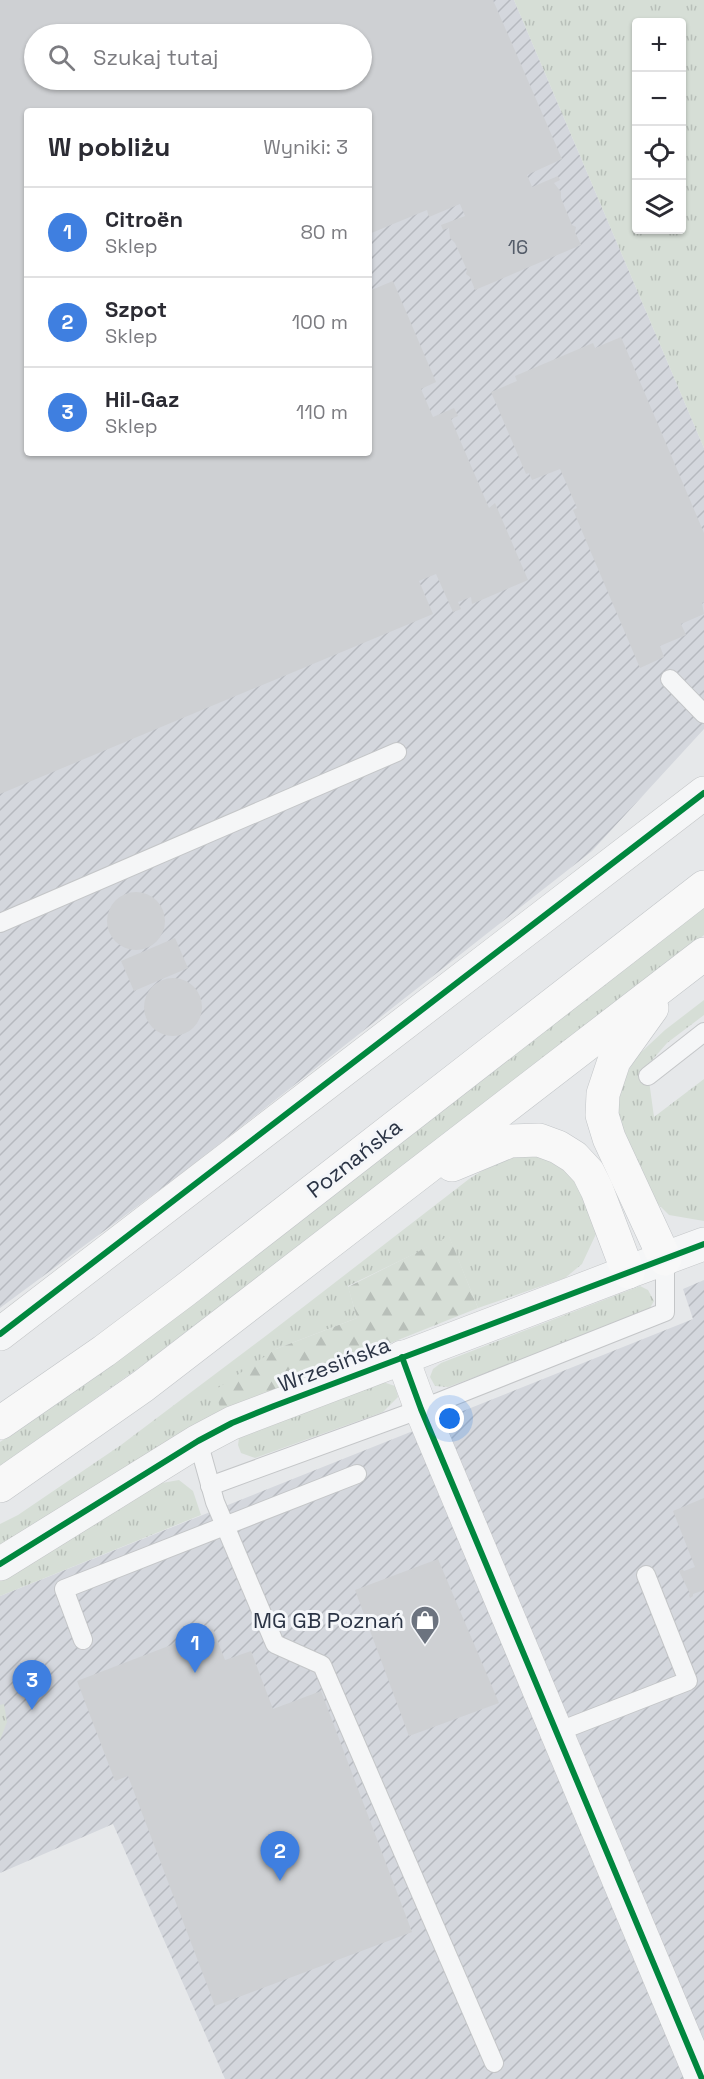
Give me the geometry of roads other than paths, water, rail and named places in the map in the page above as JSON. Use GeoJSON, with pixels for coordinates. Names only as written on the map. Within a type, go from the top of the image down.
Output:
{"type":"FeatureCollection","features":[{"type":"Feature","properties":{"kind":"main road","name":"Poznańska"},"geometry":{"type":"LineString","coordinates":[[0,1423],[104,1351],[175,1297],[704,887]]}},
{"type":"Feature","properties":{"kind":"main road"},"geometry":{"type":"LineString","coordinates":[[0,1486],[143,1386],[704,954]]}},
{"type":"Feature","properties":{"kind":"main road"},"geometry":{"type":"LineString","coordinates":[[664,1258],[609,1138],[602,1114],[603,1094],[614,1061],[672,979]]}},
{"type":"Feature","properties":{"kind":"main road"},"geometry":{"type":"LineString","coordinates":[[404,1186],[510,1141],[539,1140],[558,1147],[574,1157],[588,1172],[628,1272]]}},
{"type":"Feature","properties":{"kind":"street"},"geometry":{"type":"LineString","coordinates":[[0,1334],[704,793]]}},
{"type":"Feature","properties":{"kind":"street","name":"Wrzesińska"},"geometry":{"type":"LineString","coordinates":[[0,1564],[198,1441],[264,1410],[704,1244]]}},
{"type":"Feature","properties":{"kind":"street"},"geometry":{"type":"LineString","coordinates":[[402,1357],[421,1409],[702,2074]]}},
{"type":"Feature","properties":{"kind":"lane"},"geometry":{"type":"LineString","coordinates":[[670,679],[704,714]]}},
{"type":"Feature","properties":{"kind":"lane"},"geometry":{"type":"LineString","coordinates":[[0,923],[398,752]]}},
{"type":"Feature","properties":{"kind":"lane"},"geometry":{"type":"LineString","coordinates":[[648,1076],[704,1032]]}},
{"type":"Feature","properties":{"kind":"lane"},"geometry":{"type":"LineString","coordinates":[[210,1486],[421,1409],[665,1312],[664,1258]]}},
{"type":"Feature","properties":{"kind":"lane"},"geometry":{"type":"LineString","coordinates":[[198,1441],[210,1486],[275,1644],[322,1665],[494,2063]]}},
{"type":"Feature","properties":{"kind":"lane"},"geometry":{"type":"LineString","coordinates":[[83,1640],[64,1589],[357,1474]]}},
{"type":"Feature","properties":{"kind":"lane"},"geometry":{"type":"LineString","coordinates":[[557,1732],[688,1681],[646,1575]]}},
{"type":"Feature","properties":{"kind":"place","name":"MG GB Poznań"},"geometry":{"type":"Point","coordinates":[425,1646]}},
{"type":"Feature","properties":{"kind":"place","name":"Citroën"},"geometry":{"type":"Point","coordinates":[195,1673]}},
{"type":"Feature","properties":{"kind":"place","name":"Hil-Gaz"},"geometry":{"type":"Point","coordinates":[32,1710]}},
{"type":"Feature","properties":{"kind":"place","name":"Szpot"},"geometry":{"type":"Point","coordinates":[280,1881]}}]}
